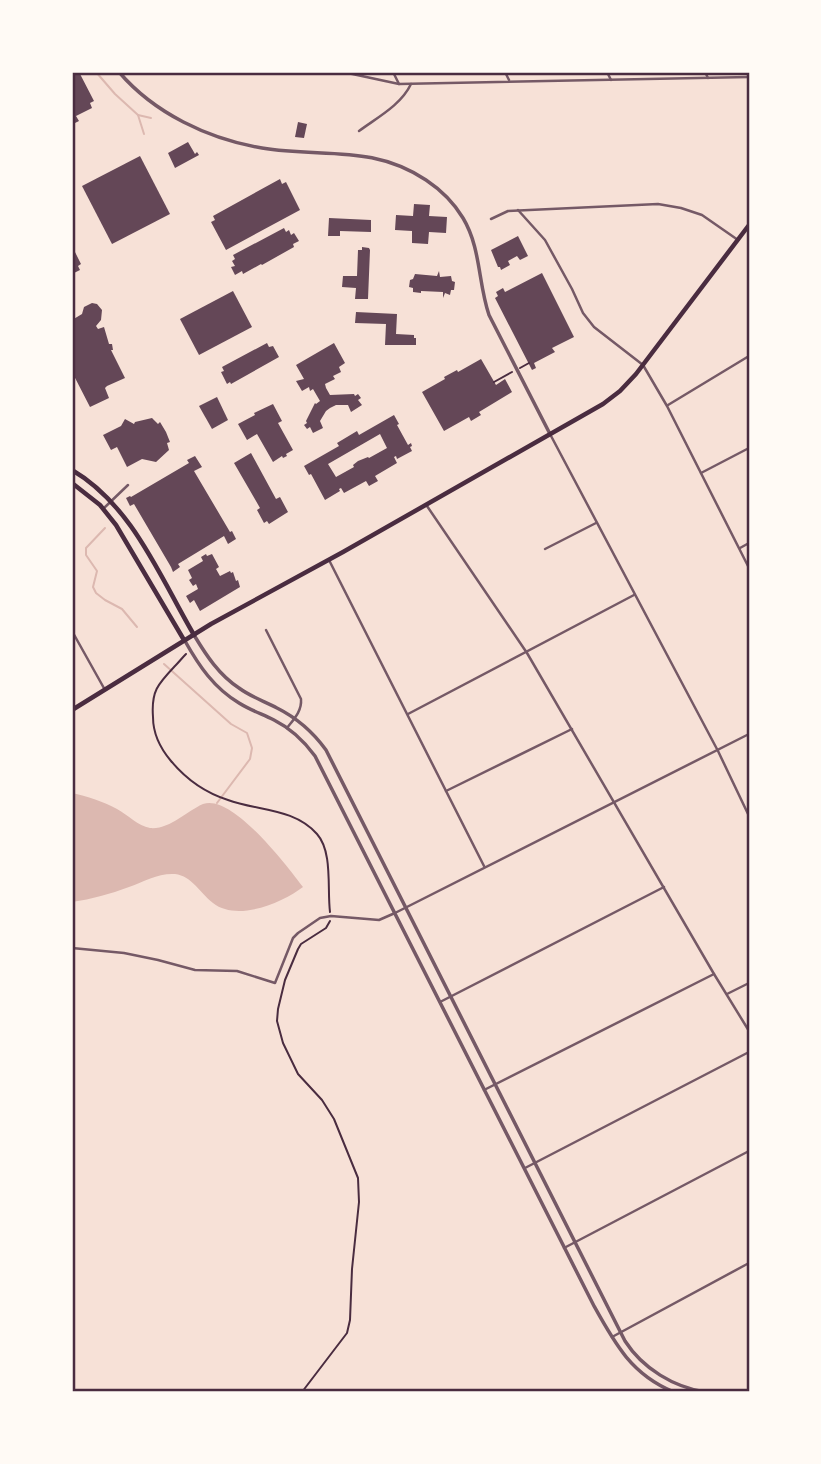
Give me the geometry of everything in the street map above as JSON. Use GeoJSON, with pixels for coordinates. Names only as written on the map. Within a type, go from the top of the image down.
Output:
{"type":"FeatureCollection","features":[{"type":"Feature","properties":{"kind":"main road"},"geometry":{"type":"LineString","coordinates":[[72,710],[184,640],[608,401],[627,385],[749,225]]}},
{"type":"Feature","properties":{"kind":"main road"},"geometry":{"type":"LineString","coordinates":[[72,470],[92,483],[111,501],[134,530],[194,635]]}},
{"type":"Feature","properties":{"kind":"main road"},"geometry":{"type":"LineString","coordinates":[[72,483],[103,509],[125,537],[184,640]]}},
{"type":"Feature","properties":{"kind":"street"},"geometry":{"type":"LineString","coordinates":[[119,72],[130,85],[169,114],[202,131],[265,148],[378,158],[413,172],[442,192],[459,211],[470,231],[477,254],[489,315],[718,751],[749,816]]}},
{"type":"Feature","properties":{"kind":"street"},"geometry":{"type":"LineString","coordinates":[[343,72],[411,84],[749,77]]}},
{"type":"Feature","properties":{"kind":"street"},"geometry":{"type":"LineString","coordinates":[[393,72],[399,83]]}},
{"type":"Feature","properties":{"kind":"street"},"geometry":{"type":"LineString","coordinates":[[505,72],[509,80]]}},
{"type":"Feature","properties":{"kind":"street"},"geometry":{"type":"LineString","coordinates":[[607,72],[611,80]]}},
{"type":"Feature","properties":{"kind":"street"},"geometry":{"type":"LineString","coordinates":[[705,72],[708,78]]}},
{"type":"Feature","properties":{"kind":"street"},"geometry":{"type":"LineString","coordinates":[[359,131],[395,105],[407,93],[411,84]]}},
{"type":"Feature","properties":{"kind":"street"},"geometry":{"type":"LineString","coordinates":[[491,219],[508,211],[518,210],[658,204],[702,215],[738,240]]}},
{"type":"Feature","properties":{"kind":"street"},"geometry":{"type":"LineString","coordinates":[[518,210],[545,240],[583,313],[594,327],[643,365],[667,406],[749,568]]}},
{"type":"Feature","properties":{"kind":"street"},"geometry":{"type":"LineString","coordinates":[[667,406],[749,356]]}},
{"type":"Feature","properties":{"kind":"street"},"geometry":{"type":"LineString","coordinates":[[701,473],[749,448]]}},
{"type":"Feature","properties":{"kind":"street"},"geometry":{"type":"LineString","coordinates":[[103,509],[128,485]]}},
{"type":"Feature","properties":{"kind":"street"},"geometry":{"type":"LineString","coordinates":[[426,505],[527,653],[749,1031]]}},
{"type":"Feature","properties":{"kind":"street"},"geometry":{"type":"LineString","coordinates":[[545,549],[596,523]]}},
{"type":"Feature","properties":{"kind":"street"},"geometry":{"type":"LineString","coordinates":[[739,548],[749,543]]}},
{"type":"Feature","properties":{"kind":"street"},"geometry":{"type":"LineString","coordinates":[[329,560],[484,867]]}},
{"type":"Feature","properties":{"kind":"street"},"geometry":{"type":"LineString","coordinates":[[407,715],[635,595]]}},
{"type":"Feature","properties":{"kind":"street"},"geometry":{"type":"LineString","coordinates":[[266,630],[301,699],[302,705],[287,728]]}},
{"type":"Feature","properties":{"kind":"street"},"geometry":{"type":"LineString","coordinates":[[72,631],[105,690]]}},
{"type":"Feature","properties":{"kind":"street"},"geometry":{"type":"LineString","coordinates":[[194,635],[212,663],[231,683],[295,718],[326,750],[628,1346],[657,1373],[676,1384],[705,1392]]}},
{"type":"Feature","properties":{"kind":"street"},"geometry":{"type":"LineString","coordinates":[[184,640],[202,670],[220,690],[239,704],[287,728],[305,744],[317,760],[594,1307],[632,1366],[660,1387],[674,1392]]}},
{"type":"Feature","properties":{"kind":"street"},"geometry":{"type":"LineString","coordinates":[[446,791],[572,729]]}},
{"type":"Feature","properties":{"kind":"street"},"geometry":{"type":"LineString","coordinates":[[72,948],[124,953],[195,970],[237,971],[275,983],[293,938],[314,921],[331,916],[379,920],[749,734]]}},
{"type":"Feature","properties":{"kind":"street"},"geometry":{"type":"LineString","coordinates":[[345,813],[356,807]]}},
{"type":"Feature","properties":{"kind":"street"},"geometry":{"type":"LineString","coordinates":[[440,1002],[664,887]]}},
{"type":"Feature","properties":{"kind":"street"},"geometry":{"type":"LineString","coordinates":[[484,1090],[714,974]]}},
{"type":"Feature","properties":{"kind":"street"},"geometry":{"type":"LineString","coordinates":[[727,994],[749,983]]}},
{"type":"Feature","properties":{"kind":"street"},"geometry":{"type":"LineString","coordinates":[[524,1169],[749,1052]]}},
{"type":"Feature","properties":{"kind":"street"},"geometry":{"type":"LineString","coordinates":[[564,1248],[749,1151]]}},
{"type":"Feature","properties":{"kind":"street"},"geometry":{"type":"LineString","coordinates":[[611,1337],[749,1263]]}},
{"type":"Feature","properties":{"kind":"street"},"geometry":{"type":"LineString","coordinates":[[743,1392],[749,1392]]}},
{"type":"Feature","properties":{"kind":"path"},"geometry":{"type":"LineString","coordinates":[[494,382],[529,363]]}},
{"type":"Feature","properties":{"kind":"path"},"geometry":{"type":"LineString","coordinates":[[187,653],[162,679],[155,692],[152,704],[153,726],[159,744],[181,772],[214,794],[296,818],[314,831],[324,845],[327,860],[330,922],[326,928],[301,944],[293,958],[281,995],[277,1021],[283,1043],[298,1074],[322,1100],[334,1119],[358,1178],[359,1202],[347,1333],[302,1392]]}},
{"type":"Feature","properties":{"kind":"shaded area"},"geometry":{"type":"Polygon","coordinates":[[[72,793],[107,804],[150,828],[171,823],[203,804],[215,804],[229,809],[258,834],[303,887],[272,904],[246,911],[234,911],[213,903],[181,875],[169,874],[108,894],[72,902],[72,793]]]}},
{"type":"Feature","properties":{"kind":"building"},"geometry":{"type":"Polygon","coordinates":[[[72,72],[79,72],[94,101],[90,103],[92,108],[76,116],[79,121],[73,124],[72,121],[72,72]]]}},
{"type":"Feature","properties":{"kind":"building"},"geometry":{"type":"Polygon","coordinates":[[[298,122],[307,124],[304,138],[295,137],[298,122]]]}},
{"type":"Feature","properties":{"kind":"building"},"geometry":{"type":"Polygon","coordinates":[[[188,142],[195,154],[197,152],[199,155],[175,168],[168,153],[188,142]]]}},
{"type":"Feature","properties":{"kind":"building"},"geometry":{"type":"Polygon","coordinates":[[[140,156],[170,214],[112,244],[82,186],[140,156]]]}},
{"type":"Feature","properties":{"kind":"building"},"geometry":{"type":"Polygon","coordinates":[[[280,179],[282,184],[286,182],[300,210],[226,250],[211,222],[215,220],[213,216],[280,179]]]}},
{"type":"Feature","properties":{"kind":"building"},"geometry":{"type":"Polygon","coordinates":[[[414,204],[430,205],[429,216],[447,217],[446,233],[429,232],[428,244],[412,243],[412,231],[395,230],[396,215],[413,216],[414,204]]]}},
{"type":"Feature","properties":{"kind":"building"},"geometry":{"type":"Polygon","coordinates":[[[329,218],[371,220],[371,232],[340,231],[340,236],[328,236],[329,218]]]}},
{"type":"Feature","properties":{"kind":"building"},"geometry":{"type":"Polygon","coordinates":[[[284,228],[286,232],[289,230],[291,235],[294,233],[299,241],[293,244],[294,247],[262,265],[235,275],[231,267],[235,266],[233,255],[284,228]]]}},
{"type":"Feature","properties":{"kind":"building"},"geometry":{"type":"Polygon","coordinates":[[[518,236],[528,256],[520,260],[517,256],[508,261],[510,265],[501,270],[491,250],[518,236]]]}},
{"type":"Feature","properties":{"kind":"building"},"geometry":{"type":"Polygon","coordinates":[[[72,246],[81,264],[78,266],[80,270],[72,274],[72,246]]]}},
{"type":"Feature","properties":{"kind":"building"},"geometry":{"type":"Polygon","coordinates":[[[362,247],[370,250],[368,299],[355,299],[356,288],[342,287],[343,276],[357,276],[358,250],[362,250],[362,247]]]}},
{"type":"Feature","properties":{"kind":"building"},"geometry":{"type":"Polygon","coordinates":[[[439,271],[440,277],[451,276],[455,282],[450,295],[445,293],[443,298],[443,292],[413,292],[413,288],[409,287],[415,274],[437,276],[439,271]]]}},
{"type":"Feature","properties":{"kind":"building"},"geometry":{"type":"Polygon","coordinates":[[[542,273],[574,337],[552,348],[555,352],[534,363],[536,368],[532,370],[495,298],[498,296],[496,292],[503,288],[505,292],[542,273]]]}},
{"type":"Feature","properties":{"kind":"building"},"geometry":{"type":"Polygon","coordinates":[[[233,291],[252,327],[199,355],[180,319],[233,291]]]}},
{"type":"Feature","properties":{"kind":"building"},"geometry":{"type":"Polygon","coordinates":[[[92,303],[102,310],[101,320],[96,326],[98,329],[104,327],[109,344],[112,344],[111,350],[125,378],[107,386],[105,388],[109,398],[90,407],[72,372],[72,320],[82,314],[84,307],[92,303]]]}},
{"type":"Feature","properties":{"kind":"building"},"geometry":{"type":"Polygon","coordinates":[[[356,312],[397,314],[396,334],[414,335],[416,345],[385,345],[386,324],[355,323],[356,312]]]}},
{"type":"Feature","properties":{"kind":"building"},"geometry":{"type":"Polygon","coordinates":[[[267,343],[269,347],[273,346],[279,357],[227,384],[221,372],[224,371],[222,367],[267,343]]]}},
{"type":"Feature","properties":{"kind":"building"},"geometry":{"type":"Polygon","coordinates":[[[334,343],[345,363],[339,367],[341,372],[333,376],[335,379],[325,384],[326,388],[330,395],[358,394],[362,405],[351,412],[348,405],[330,408],[320,421],[323,428],[313,433],[310,427],[307,429],[304,425],[315,403],[320,401],[313,389],[310,391],[309,387],[302,391],[296,381],[304,379],[296,365],[334,343]]]}},
{"type":"Feature","properties":{"kind":"building"},"geometry":{"type":"Polygon","coordinates":[[[481,359],[496,385],[505,379],[512,392],[479,412],[481,415],[471,421],[469,417],[444,431],[422,392],[445,379],[444,377],[481,359]]]}},
{"type":"Feature","properties":{"kind":"building"},"geometry":{"type":"Polygon","coordinates":[[[217,397],[228,420],[212,429],[199,406],[217,397]]]}},
{"type":"Feature","properties":{"kind":"building"},"geometry":{"type":"Polygon","coordinates":[[[273,404],[282,421],[278,423],[293,450],[273,462],[257,434],[247,440],[238,424],[273,404]]]}},
{"type":"Feature","properties":{"kind":"building"},"geometry":{"type":"Polygon","coordinates":[[[394,415],[408,445],[411,443],[412,451],[397,459],[394,457],[397,463],[375,476],[378,481],[369,486],[366,481],[344,493],[341,488],[325,500],[304,466],[339,446],[337,443],[357,431],[359,435],[394,415]],[[380,434],[328,464],[336,477],[354,467],[358,461],[387,448],[380,434]]]}},
{"type":"Feature","properties":{"kind":"building"},"geometry":{"type":"Polygon","coordinates":[[[152,418],[158,424],[160,422],[166,432],[170,442],[167,443],[169,450],[156,462],[142,459],[127,467],[117,447],[111,450],[103,435],[121,426],[125,419],[134,424],[152,418]]]}},
{"type":"Feature","properties":{"kind":"building"},"geometry":{"type":"Polygon","coordinates":[[[251,453],[276,499],[280,497],[288,512],[269,524],[267,521],[264,523],[257,510],[260,508],[234,463],[251,453]]]}},
{"type":"Feature","properties":{"kind":"building"},"geometry":{"type":"Polygon","coordinates":[[[195,456],[202,467],[194,471],[236,539],[228,544],[224,536],[178,564],[180,567],[173,572],[134,504],[130,506],[126,498],[189,463],[187,460],[195,456]]]}},
{"type":"Feature","properties":{"kind":"building"},"geometry":{"type":"Polygon","coordinates":[[[212,554],[219,567],[216,569],[220,576],[233,572],[240,587],[200,611],[194,600],[190,603],[186,596],[198,589],[196,584],[193,586],[189,580],[192,578],[188,570],[203,561],[201,557],[212,554]]]}},
{"type":"Feature","properties":{"kind":"waterway"},"geometry":{"type":"LineString","coordinates":[[96,72],[138,115],[144,134]]}},
{"type":"Feature","properties":{"kind":"waterway"},"geometry":{"type":"LineString","coordinates":[[138,115],[151,118]]}},
{"type":"Feature","properties":{"kind":"waterway"},"geometry":{"type":"LineString","coordinates":[[105,528],[86,548],[86,555],[97,571],[93,587],[105,600],[122,609],[137,627]]}},
{"type":"Feature","properties":{"kind":"waterway"},"geometry":{"type":"LineString","coordinates":[[164,664],[231,724],[247,733],[252,748],[250,759],[217,803]]}}]}
